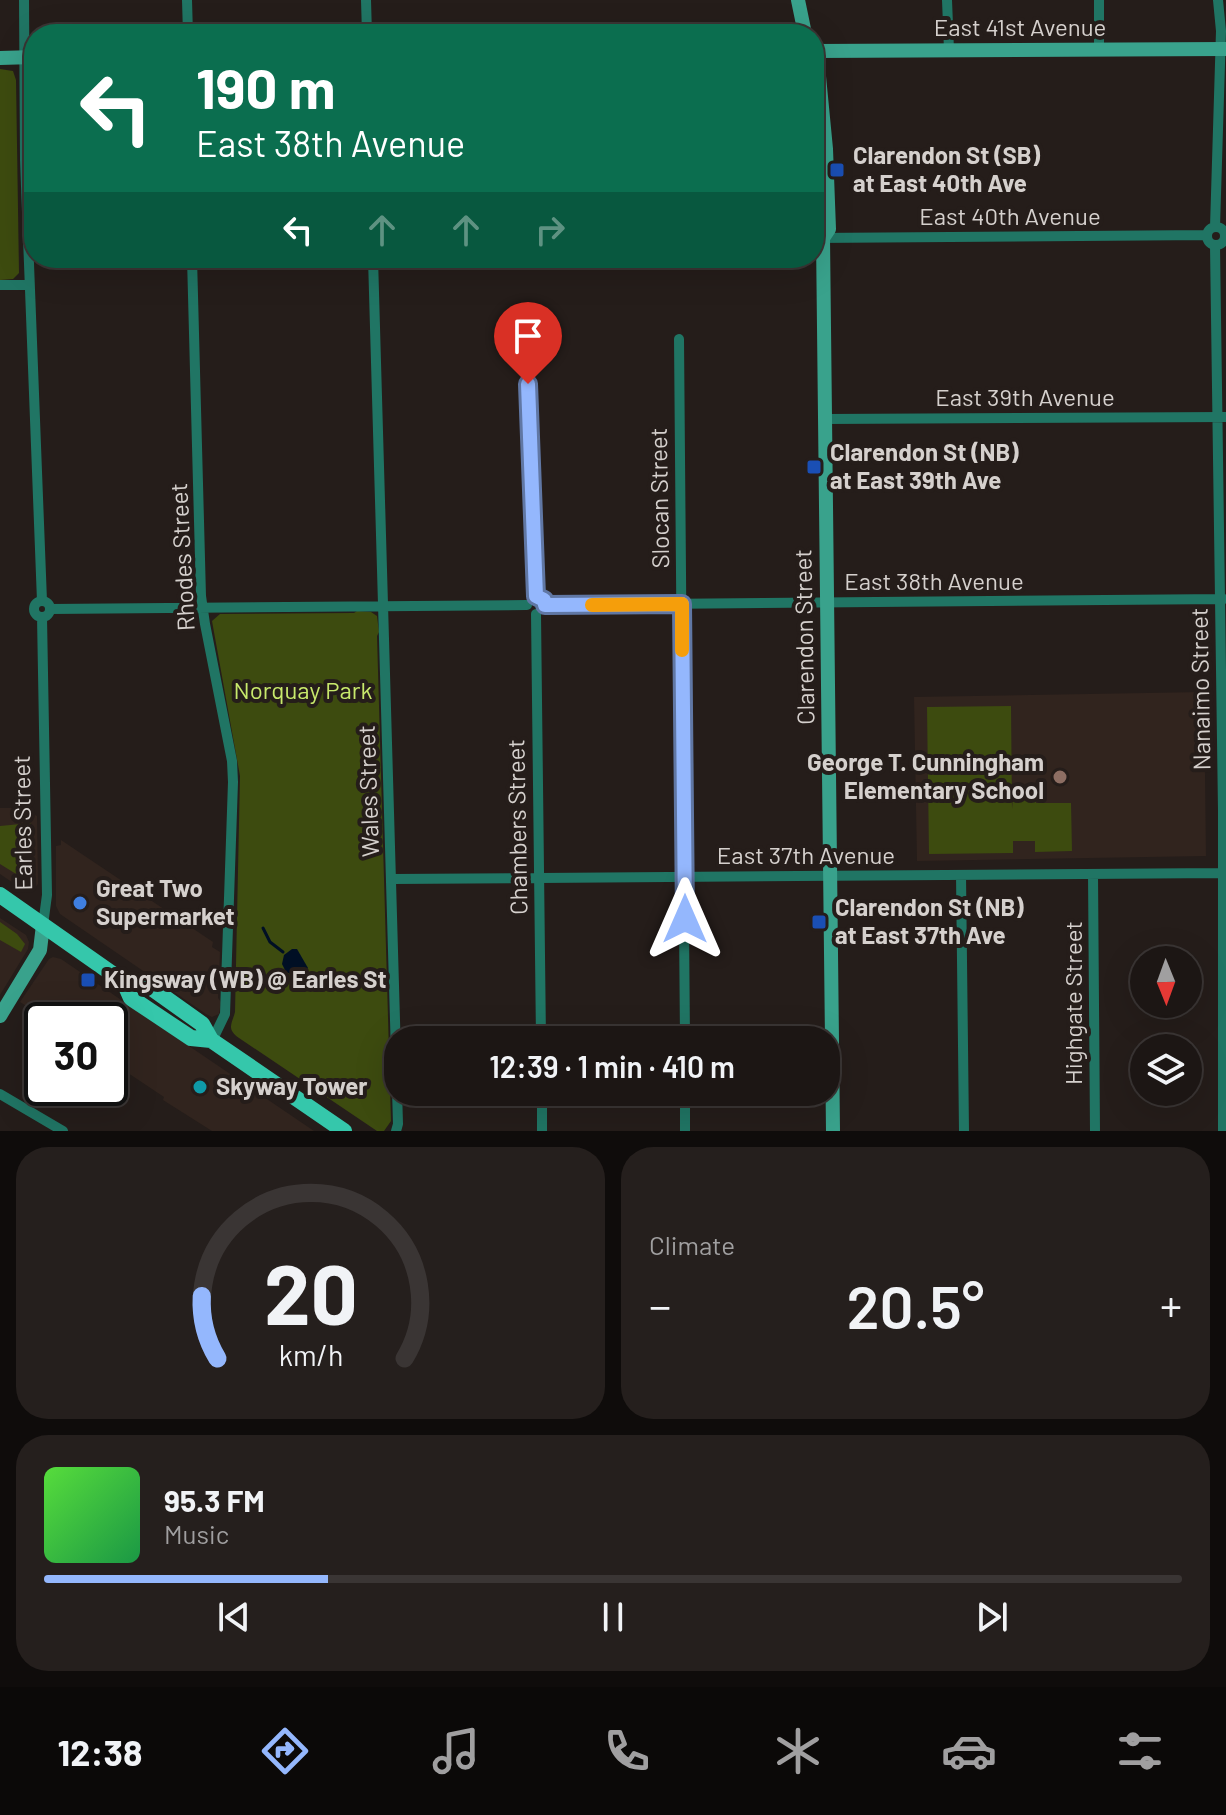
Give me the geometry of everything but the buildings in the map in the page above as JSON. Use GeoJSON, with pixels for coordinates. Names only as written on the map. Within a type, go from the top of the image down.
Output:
{"type":"FeatureCollection","features":[{"type":"Feature","properties":{"kind":"main road"},"geometry":{"type":"LineString","coordinates":[[0,895],[124,982],[143,982],[202,1024],[212,1040],[344,1131]]}},
{"type":"Feature","properties":{"kind":"street","name":"Earles Street"},"geometry":{"type":"LineString","coordinates":[[24,0],[26,24]]}},
{"type":"Feature","properties":{"kind":"street"},"geometry":{"type":"LineString","coordinates":[[187,0],[188,24]]}},
{"type":"Feature","properties":{"kind":"street"},"geometry":{"type":"LineString","coordinates":[[366,0],[367,24]]}},
{"type":"Feature","properties":{"kind":"street"},"geometry":{"type":"LineString","coordinates":[[798,0],[803,24]]}},
{"type":"Feature","properties":{"kind":"street"},"geometry":{"type":"LineString","coordinates":[[947,0],[949,50]]}},
{"type":"Feature","properties":{"kind":"street"},"geometry":{"type":"LineString","coordinates":[[1099,0],[1099,49]]}},
{"type":"Feature","properties":{"kind":"street"},"geometry":{"type":"LineString","coordinates":[[1211,231],[1223,230],[1226,235],[1223,243],[1215,246],[1210,243],[1223,49],[1218,0]]}},
{"type":"Feature","properties":{"kind":"street","name":"East 41st Avenue"},"geometry":{"type":"LineString","coordinates":[[824,51],[1223,49]]}},
{"type":"Feature","properties":{"kind":"street"},"geometry":{"type":"LineString","coordinates":[[0,58],[24,57]]}},
{"type":"Feature","properties":{"kind":"street","name":"Clarendon Street"},"geometry":{"type":"LineString","coordinates":[[824,128],[829,229],[824,233]]}},
{"type":"Feature","properties":{"kind":"street","name":"East 40th Avenue"},"geometry":{"type":"LineString","coordinates":[[824,238],[1211,231]]}},
{"type":"Feature","properties":{"kind":"street","name":"Nanaimo Street"},"geometry":{"type":"LineString","coordinates":[[1215,246],[1222,417],[1223,1131]]}},
{"type":"Feature","properties":{"kind":"street","name":"Earles Street"},"geometry":{"type":"LineString","coordinates":[[0,1016],[40,950],[47,895],[45,609],[29,268]]}},
{"type":"Feature","properties":{"kind":"street","name":"Rhodes Street"},"geometry":{"type":"LineString","coordinates":[[192,268],[202,608],[232,761],[233,782],[225,1014],[212,1040]]}},
{"type":"Feature","properties":{"kind":"street","name":"Wales Street"},"geometry":{"type":"LineString","coordinates":[[373,268],[392,879],[396,1131]]}},
{"type":"Feature","properties":{"kind":"street","name":"Clarendon Street"},"geometry":{"type":"LineString","coordinates":[[819,268],[825,419],[833,1131]]}},
{"type":"Feature","properties":{"kind":"street"},"geometry":{"type":"LineString","coordinates":[[0,285],[29,285]]}},
{"type":"Feature","properties":{"kind":"street"},"geometry":{"type":"LineString","coordinates":[[528,331],[529,465],[536,596]]}},
{"type":"Feature","properties":{"kind":"street","name":"Slocan Street"},"geometry":{"type":"LineString","coordinates":[[679,339],[685,1026]]}},
{"type":"Feature","properties":{"kind":"street","name":"East 39th Avenue"},"geometry":{"type":"LineString","coordinates":[[825,419],[1222,417]]}},
{"type":"Feature","properties":{"kind":"street"},"geometry":{"type":"LineString","coordinates":[[527,605],[536,596]]}},
{"type":"Feature","properties":{"kind":"street"},"geometry":{"type":"LineString","coordinates":[[527,605],[529,610],[541,613],[544,600],[536,596]]}},
{"type":"Feature","properties":{"kind":"street","name":"East 38th Avenue"},"geometry":{"type":"LineString","coordinates":[[545,605],[1223,599]]}},
{"type":"Feature","properties":{"kind":"street"},"geometry":{"type":"LineString","coordinates":[[45,609],[527,605]]}},
{"type":"Feature","properties":{"kind":"street","name":"Chambers Street"},"geometry":{"type":"LineString","coordinates":[[536,614],[541,1026]]}},
{"type":"Feature","properties":{"kind":"street","name":"East 37th Avenue"},"geometry":{"type":"LineString","coordinates":[[392,879],[1221,873]]}},
{"type":"Feature","properties":{"kind":"street","name":"Highgate Street"},"geometry":{"type":"LineString","coordinates":[[1093,874],[1095,1131]]}},
{"type":"Feature","properties":{"kind":"street"},"geometry":{"type":"LineString","coordinates":[[961,875],[964,1131]]}},
{"type":"Feature","properties":{"kind":"street"},"geometry":{"type":"LineString","coordinates":[[0,1094],[63,1131]]}},
{"type":"Feature","properties":{"kind":"street"},"geometry":{"type":"LineString","coordinates":[[542,1106],[542,1131]]}},
{"type":"Feature","properties":{"kind":"street"},"geometry":{"type":"LineString","coordinates":[[685,1106],[685,1131]]}},
{"type":"Feature","properties":{"kind":"shaded area","name":"George T. Cunningham Elementary School"},"geometry":{"type":"Polygon","coordinates":[[[1204,692],[1206,856],[917,861],[914,697],[1204,692]]]}},
{"type":"Feature","properties":{"kind":"shaded area"},"geometry":{"type":"Polygon","coordinates":[[[0,808],[29,808],[29,812],[37,816],[38,884],[32,892],[25,891],[0,874],[0,808]]]}},
{"type":"Feature","properties":{"kind":"shaded area"},"geometry":{"type":"Polygon","coordinates":[[[61,840],[213,942],[212,947],[220,952],[219,1014],[212,1017],[206,1014],[60,914],[56,906],[56,846],[61,845],[61,840]]]}},
{"type":"Feature","properties":{"kind":"shaded area"},"geometry":{"type":"Polygon","coordinates":[[[0,918],[26,935],[29,942],[28,949],[0,995],[0,918]]]}},
{"type":"Feature","properties":{"kind":"shaded area"},"geometry":{"type":"Polygon","coordinates":[[[49,959],[61,959],[124,1002],[24,1002],[24,1005],[20,1002],[49,959]]]}},
{"type":"Feature","properties":{"kind":"shaded area"},"geometry":{"type":"Polygon","coordinates":[[[128,1005],[314,1131],[212,1131],[163,1100],[164,1097],[128,1073],[128,1005]]]}},
{"type":"Feature","properties":{"kind":"green space"},"geometry":{"type":"Polygon","coordinates":[[[0,69],[13,71],[16,80],[19,273],[13,279],[0,280],[0,69]]]}},
{"type":"Feature","properties":{"kind":"green space","name":"Norquay Park"},"geometry":{"type":"Polygon","coordinates":[[[371,612],[377,616],[379,632],[388,1026],[384,1026],[384,1106],[391,1106],[391,1121],[384,1131],[377,1131],[239,1038],[232,1032],[231,1026],[235,1012],[240,776],[212,621],[220,614],[371,612]]]}},
{"type":"Feature","properties":{"kind":"green space"},"geometry":{"type":"Polygon","coordinates":[[[1011,706],[1012,809],[1013,798],[1036,798],[1036,803],[1071,803],[1072,851],[1035,852],[1035,841],[1013,841],[1013,853],[929,854],[927,707],[1011,706]]]}},
{"type":"Feature","properties":{"kind":"green space"},"geometry":{"type":"Polygon","coordinates":[[[31,823],[29,882],[0,864],[0,826],[31,823]]]}},
{"type":"Feature","properties":{"kind":"green space"},"geometry":{"type":"Polygon","coordinates":[[[0,922],[25,944],[21,952],[0,940],[0,922]]]}},
{"type":"Feature","properties":{"kind":"water"},"geometry":{"type":"Polygon","coordinates":[[[297,949],[308,968],[303,975],[286,972],[282,964],[284,955],[297,949]]]}},
{"type":"Feature","properties":{"kind":"waterway"},"geometry":{"type":"LineString","coordinates":[[263,928],[270,942],[283,952]]}},
{"type":"Feature","properties":{"kind":"slow traffic"},"geometry":{"type":"LineString","coordinates":[[592,605],[682,604],[682,650]]}},
{"type":"Feature","properties":{"kind":"place","name":"Clarendon St (SB) at East 40th Ave"},"geometry":{"type":"Point","coordinates":[837,170]}},
{"type":"Feature","properties":{"kind":"place","name":"Clarendon St (NB) at East 39th Ave"},"geometry":{"type":"Point","coordinates":[814,467]}},
{"type":"Feature","properties":{"kind":"place","name":"George T. Cunningham Elementary School"},"geometry":{"type":"Point","coordinates":[1060,777]}},
{"type":"Feature","properties":{"kind":"place","name":"Great Two Supermarket"},"geometry":{"type":"Point","coordinates":[80,903]}},
{"type":"Feature","properties":{"kind":"place","name":"Clarendon St (NB) at East 37th Ave"},"geometry":{"type":"Point","coordinates":[819,922]}},
{"type":"Feature","properties":{"kind":"place","name":"Kingsway (WB) @ Earles St"},"geometry":{"type":"Point","coordinates":[88,980]}},
{"type":"Feature","properties":{"kind":"place","name":"Skyway Tower"},"geometry":{"type":"Point","coordinates":[200,1087]}},
{"type":"Feature","properties":{"kind":"route"},"geometry":{"type":"LineString","coordinates":[[528,384],[536,596],[544,600],[545,605],[682,604],[685,919]]}}]}
